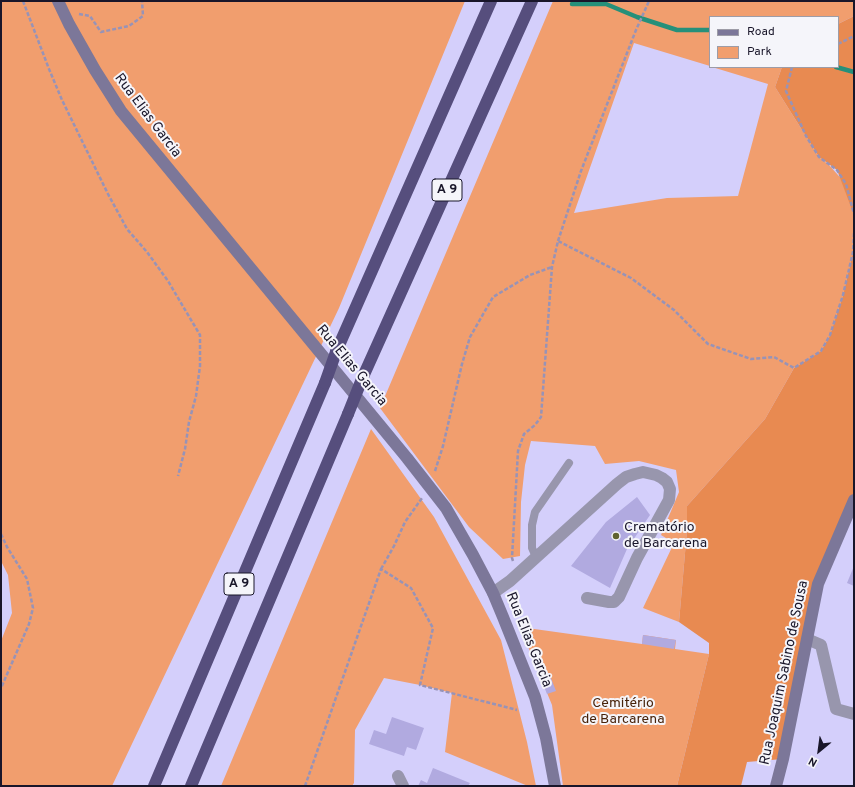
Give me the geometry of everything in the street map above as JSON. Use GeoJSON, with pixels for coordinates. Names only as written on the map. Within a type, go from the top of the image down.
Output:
{"type":"FeatureCollection","features":[{"type":"Feature","properties":{"kind":"highway","name":"A 9"},"geometry":{"type":"LineString","coordinates":[[154,786],[325,383],[336,352],[491,1]]}},
{"type":"Feature","properties":{"kind":"highway","name":"A 9"},"geometry":{"type":"LineString","coordinates":[[191,786],[362,379],[532,1]]}},
{"type":"Feature","properties":{"kind":"street","name":"Rua Elias Garcia"},"geometry":{"type":"LineString","coordinates":[[60,6],[94,70],[121,111],[402,452],[450,515],[493,593],[535,697],[546,738],[555,786]]}},
{"type":"Feature","properties":{"kind":"street"},"geometry":{"type":"LineString","coordinates":[[493,593],[510,581],[617,484],[626,478],[643,472],[662,478],[667,482],[670,489],[669,500],[637,558],[618,597],[614,602],[587,598]]}},
{"type":"Feature","properties":{"kind":"street","name":"Rua Joaquim Sabino de Sousa"},"geometry":{"type":"LineString","coordinates":[[776,786],[783,759],[818,584],[854,500]]}},
{"type":"Feature","properties":{"kind":"street"},"geometry":{"type":"LineString","coordinates":[[807,639],[820,645],[836,709],[854,714]]}},
{"type":"Feature","properties":{"kind":"lane"},"geometry":{"type":"LineString","coordinates":[[536,557],[532,548],[532,524],[535,512],[569,463]]}},
{"type":"Feature","properties":{"kind":"path"},"geometry":{"type":"LineString","coordinates":[[23,1],[48,69],[108,194],[128,230],[147,252],[168,281],[200,335],[200,366],[196,396],[178,476]]}},
{"type":"Feature","properties":{"kind":"path"},"geometry":{"type":"LineString","coordinates":[[60,6],[90,16],[101,32],[129,26],[143,16],[142,1]]}},
{"type":"Feature","properties":{"kind":"path"},"geometry":{"type":"LineString","coordinates":[[518,573],[512,558],[518,451],[524,434],[535,425],[541,417],[552,267],[558,241],[581,171],[636,30],[649,1]]}},
{"type":"Feature","properties":{"kind":"path"},"geometry":{"type":"LineString","coordinates":[[839,44],[854,36]]}},
{"type":"Feature","properties":{"kind":"path"},"geometry":{"type":"LineString","coordinates":[[792,68],[786,91],[806,136],[819,157],[837,170],[846,184],[854,214]]}},
{"type":"Feature","properties":{"kind":"path"},"geometry":{"type":"LineString","coordinates":[[558,241],[631,278],[674,310],[708,344],[751,359],[774,357],[794,368],[821,351],[830,335],[853,252],[854,233]]}},
{"type":"Feature","properties":{"kind":"path"},"geometry":{"type":"LineString","coordinates":[[305,786],[381,569],[405,522],[430,487],[443,446],[462,364],[470,337],[494,298],[530,275],[552,267]]}},
{"type":"Feature","properties":{"kind":"path"},"geometry":{"type":"LineString","coordinates":[[1,534],[27,579],[33,608],[29,624],[1,688]]}},
{"type":"Feature","properties":{"kind":"path"},"geometry":{"type":"LineString","coordinates":[[381,569],[411,588],[433,628],[420,685],[517,710]]}},
{"type":"Feature","properties":{"kind":"green space"},"geometry":{"type":"Polygon","coordinates":[[[1,1],[465,1],[339,308],[112,786],[1,786],[1,641],[12,613],[8,575],[1,561],[1,1]]]}},
{"type":"Feature","properties":{"kind":"green space"},"geometry":{"type":"Polygon","coordinates":[[[553,1],[854,1],[854,16],[839,24],[839,16],[709,16],[709,66],[634,43],[574,213],[667,198],[738,196],[768,84],[715,68],[782,68],[775,87],[819,157],[829,165],[846,184],[854,214],[853,252],[843,295],[830,335],[821,351],[794,368],[765,419],[687,506],[687,530],[679,622],[643,608],[674,543],[661,535],[679,492],[676,470],[639,461],[605,464],[595,446],[531,441],[525,465],[521,502],[520,556],[503,559],[469,527],[380,408],[553,1]]]}},
{"type":"Feature","properties":{"kind":"green space"},"geometry":{"type":"Polygon","coordinates":[[[371,429],[434,517],[501,640],[527,742],[536,786],[528,786],[445,752],[452,693],[384,678],[355,730],[354,783],[352,786],[221,786],[371,429]]]}},
{"type":"Feature","properties":{"kind":"green space","name":"Cemitério de Barcarena"},"geometry":{"type":"Polygon","coordinates":[[[520,627],[642,644],[643,635],[676,640],[675,649],[709,654],[677,786],[563,786],[552,705],[520,627]]]}},
{"type":"Feature","properties":{"kind":"shaded area"},"geometry":{"type":"Polygon","coordinates":[[[854,16],[854,215],[837,170],[819,157],[775,87],[782,68],[839,68],[839,24],[854,16]]]}},
{"type":"Feature","properties":{"kind":"shaded area"},"geometry":{"type":"Polygon","coordinates":[[[854,233],[854,500],[818,584],[783,759],[747,762],[741,786],[677,786],[709,654],[709,643],[679,622],[687,530],[687,506],[765,419],[794,368],[821,351],[830,335],[843,295],[853,252],[854,233]]]}},
{"type":"Feature","properties":{"kind":"building","name":"Crematório de Barcarena"},"geometry":{"type":"Polygon","coordinates":[[[637,497],[650,515],[627,549],[610,588],[571,566],[606,522],[637,497]]]}},
{"type":"Feature","properties":{"kind":"building"},"geometry":{"type":"Polygon","coordinates":[[[854,566],[854,586],[847,583],[854,566]]]}},
{"type":"Feature","properties":{"kind":"building"},"geometry":{"type":"Polygon","coordinates":[[[643,635],[676,640],[674,649],[642,644],[643,635]]]}},
{"type":"Feature","properties":{"kind":"building"},"geometry":{"type":"Polygon","coordinates":[[[549,673],[556,691],[547,694],[540,676],[549,673]]]}},
{"type":"Feature","properties":{"kind":"building"},"geometry":{"type":"Polygon","coordinates":[[[392,717],[424,728],[416,750],[407,747],[404,756],[369,744],[374,730],[386,734],[392,717]]]}},
{"type":"Feature","properties":{"kind":"building"},"geometry":{"type":"Polygon","coordinates":[[[433,768],[470,783],[468,786],[418,786],[421,780],[427,783],[433,768]]]}},
{"type":"Feature","properties":{"kind":"waterway"},"geometry":{"type":"LineString","coordinates":[[572,4],[606,4],[637,17],[677,30],[709,30]]}},
{"type":"Feature","properties":{"kind":"waterway"},"geometry":{"type":"LineString","coordinates":[[839,68],[854,72]]}},
{"type":"Feature","properties":{"kind":"place","name":"Crematório de Barcarena"},"geometry":{"type":"Point","coordinates":[616,536]}}]}
